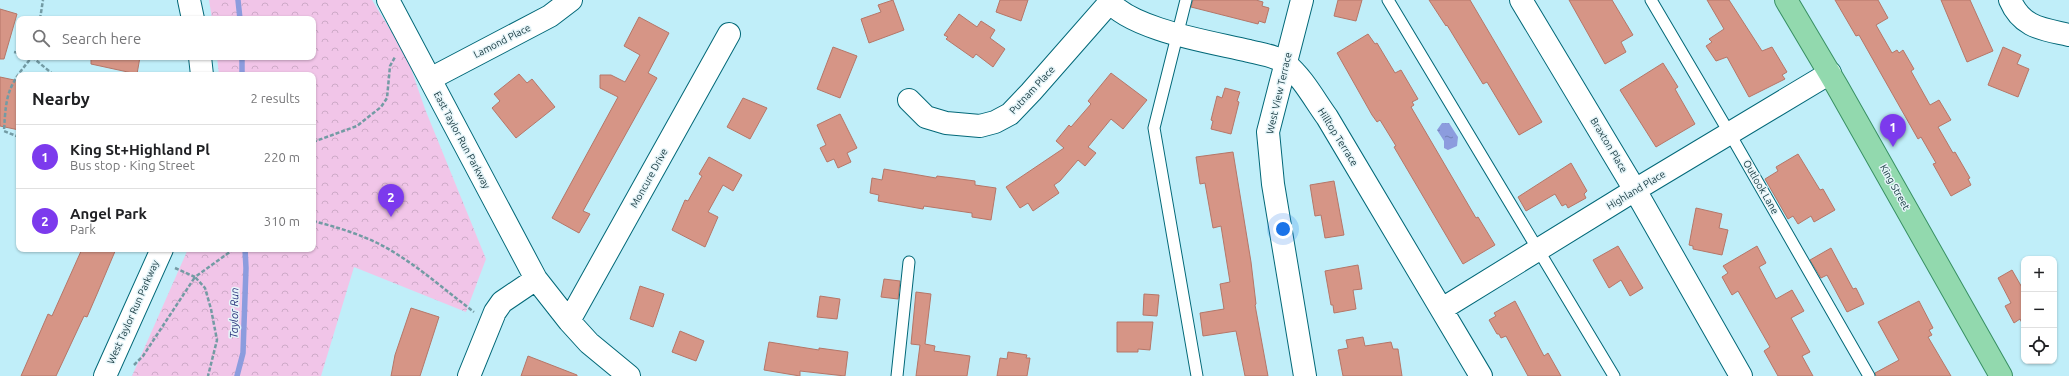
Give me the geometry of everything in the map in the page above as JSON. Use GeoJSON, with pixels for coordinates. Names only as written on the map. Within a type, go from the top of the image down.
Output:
{"type":"FeatureCollection","features":[{"type":"Feature","properties":{"kind":"main road","name":"King Street"},"geometry":{"type":"LineString","coordinates":[[1786,0],[1830,73],[2001,376]]}},
{"type":"Feature","properties":{"kind":"street"},"geometry":{"type":"LineString","coordinates":[[189,0],[192,16]]}},
{"type":"Feature","properties":{"kind":"street","name":"East Taylor Run Parkway"},"geometry":{"type":"LineString","coordinates":[[388,0],[536,279],[569,321],[589,343],[630,376]]}},
{"type":"Feature","properties":{"kind":"street","name":"Lamond Place"},"geometry":{"type":"LineString","coordinates":[[430,78],[550,16],[571,0]]}},
{"type":"Feature","properties":{"kind":"street","name":"West View Terrace"},"geometry":{"type":"LineString","coordinates":[[1302,0],[1268,132],[1273,184],[1304,376]]}},
{"type":"Feature","properties":{"kind":"street","name":"Braxton Place"},"geometry":{"type":"LineString","coordinates":[[1521,0],[1636,190],[1741,376]]}},
{"type":"Feature","properties":{"kind":"street"},"geometry":{"type":"LineString","coordinates":[[2010,0],[2020,17],[2029,25],[2069,34]]}},
{"type":"Feature","properties":{"kind":"street","name":"Hilltop Terrace"},"geometry":{"type":"LineString","coordinates":[[1109,1],[1130,17],[1142,23],[1265,55],[1286,63],[1303,82],[1327,117],[1481,376]]}},
{"type":"Feature","properties":{"kind":"street","name":"Putnam Place"},"geometry":{"type":"LineString","coordinates":[[909,100],[926,117],[946,123],[980,126],[995,122],[1010,114],[1021,103],[1109,1]]}},
{"type":"Feature","properties":{"kind":"street","name":"Moncure Drive"},"geometry":{"type":"LineString","coordinates":[[569,321],[729,34]]}},
{"type":"Feature","properties":{"kind":"street"},"geometry":{"type":"LineString","coordinates":[[200,60],[202,72]]}},
{"type":"Feature","properties":{"kind":"street","name":"Highland Place"},"geometry":{"type":"LineString","coordinates":[[1442,309],[1830,73]]}},
{"type":"Feature","properties":{"kind":"street","name":"West Taylor Run Parkway"},"geometry":{"type":"LineString","coordinates":[[105,376],[159,254]]}},
{"type":"Feature","properties":{"kind":"street"},"geometry":{"type":"LineString","coordinates":[[469,376],[495,312],[502,302],[536,279]]}},
{"type":"Feature","properties":{"kind":"lane"},"geometry":{"type":"LineString","coordinates":[[1186,0],[1154,128],[1197,376]]}},
{"type":"Feature","properties":{"kind":"lane"},"geometry":{"type":"LineString","coordinates":[[1388,0],[1614,376]]}},
{"type":"Feature","properties":{"kind":"lane","name":"Outlook Lane"},"geometry":{"type":"LineString","coordinates":[[1651,0],[1869,376]]}},
{"type":"Feature","properties":{"kind":"lane"},"geometry":{"type":"LineString","coordinates":[[898,376],[909,262]]}},
{"type":"Feature","properties":{"kind":"path"},"geometry":{"type":"LineString","coordinates":[[40,16],[43,0]]}},
{"type":"Feature","properties":{"kind":"path"},"geometry":{"type":"LineString","coordinates":[[316,141],[357,126],[381,106],[387,98],[390,66],[395,56]]}},
{"type":"Feature","properties":{"kind":"path"},"geometry":{"type":"LineString","coordinates":[[19,72],[29,60]]}},
{"type":"Feature","properties":{"kind":"path"},"geometry":{"type":"LineString","coordinates":[[36,60],[50,72]]}},
{"type":"Feature","properties":{"kind":"path"},"geometry":{"type":"LineString","coordinates":[[16,76],[7,95],[4,131],[16,136]]}},
{"type":"Feature","properties":{"kind":"path"},"geometry":{"type":"LineString","coordinates":[[316,222],[340,228],[384,247],[421,271],[478,316]]}},
{"type":"Feature","properties":{"kind":"path"},"geometry":{"type":"LineString","coordinates":[[134,365],[143,356],[195,277],[230,252]]}},
{"type":"Feature","properties":{"kind":"path"},"geometry":{"type":"LineString","coordinates":[[159,254],[195,277],[204,288],[211,309],[217,340],[208,376]]}},
{"type":"Feature","properties":{"kind":"green space"},"geometry":{"type":"Polygon","coordinates":[[[209,0],[372,0],[407,57],[425,109],[486,259],[466,312],[354,267],[321,376],[132,376],[187,252],[316,252],[316,72],[219,72],[217,60],[316,60],[316,16],[212,16],[209,0]]]}},
{"type":"Feature","properties":{"kind":"water"},"geometry":{"type":"Polygon","coordinates":[[[1442,123],[1449,123],[1458,137],[1457,146],[1448,150],[1444,148],[1444,141],[1437,130],[1442,123]]]}},
{"type":"Feature","properties":{"kind":"building"},"geometry":{"type":"Polygon","coordinates":[[[893,0],[904,30],[869,43],[861,19],[881,12],[878,5],[893,0]]]}},
{"type":"Feature","properties":{"kind":"building"},"geometry":{"type":"Polygon","coordinates":[[[1000,0],[1028,0],[1021,21],[996,12],[1000,0]]]}},
{"type":"Feature","properties":{"kind":"building"},"geometry":{"type":"Polygon","coordinates":[[[1193,0],[1256,0],[1263,2],[1262,6],[1269,8],[1265,23],[1259,21],[1258,24],[1191,7],[1193,0]]]}},
{"type":"Feature","properties":{"kind":"building"},"geometry":{"type":"Polygon","coordinates":[[[1338,0],[1362,0],[1356,21],[1334,16],[1338,0]]]}},
{"type":"Feature","properties":{"kind":"building"},"geometry":{"type":"Polygon","coordinates":[[[1429,0],[1470,0],[1542,122],[1519,135],[1487,82],[1483,84],[1447,25],[1446,26],[1429,0]]]}},
{"type":"Feature","properties":{"kind":"building"},"geometry":{"type":"Polygon","coordinates":[[[1569,0],[1612,0],[1633,35],[1621,42],[1626,52],[1605,64],[1569,0]]]}},
{"type":"Feature","properties":{"kind":"building"},"geometry":{"type":"Polygon","coordinates":[[[1707,0],[1729,0],[1762,51],[1772,47],[1787,72],[1782,75],[1785,79],[1749,97],[1727,57],[1716,61],[1706,46],[1712,42],[1709,39],[1724,29],[1707,0]]]}},
{"type":"Feature","properties":{"kind":"building"},"geometry":{"type":"Polygon","coordinates":[[[1835,0],[1878,0],[1888,18],[1876,25],[1892,53],[1897,50],[1899,53],[1903,50],[1914,69],[1911,71],[1930,105],[1939,100],[1951,120],[1938,127],[1970,178],[1968,179],[1971,185],[1951,196],[1933,164],[1936,163],[1921,137],[1918,139],[1859,35],[1856,36],[1835,0]]]}},
{"type":"Feature","properties":{"kind":"building"},"geometry":{"type":"Polygon","coordinates":[[[1941,0],[1970,0],[1993,51],[1967,62],[1941,0]]]}},
{"type":"Feature","properties":{"kind":"building"},"geometry":{"type":"Polygon","coordinates":[[[0,9],[17,14],[4,59],[0,59],[0,9]]]}},
{"type":"Feature","properties":{"kind":"building"},"geometry":{"type":"Polygon","coordinates":[[[959,14],[977,27],[981,21],[995,30],[990,38],[1005,49],[993,67],[976,54],[973,58],[946,39],[948,37],[944,35],[959,14]]]}},
{"type":"Feature","properties":{"kind":"building"},"geometry":{"type":"Polygon","coordinates":[[[639,17],[669,33],[648,73],[657,78],[583,211],[590,214],[579,233],[552,218],[618,97],[600,88],[600,75],[611,75],[625,82],[640,55],[624,46],[639,17]]]}},
{"type":"Feature","properties":{"kind":"building"},"geometry":{"type":"Polygon","coordinates":[[[1368,34],[1375,44],[1377,43],[1395,73],[1401,70],[1418,99],[1412,102],[1414,105],[1411,107],[1476,218],[1478,217],[1495,245],[1463,264],[1394,147],[1396,146],[1380,120],[1377,122],[1372,115],[1337,53],[1368,34]]]}},
{"type":"Feature","properties":{"kind":"building"},"geometry":{"type":"Polygon","coordinates":[[[833,47],[857,56],[840,98],[817,89],[833,47]]]}},
{"type":"Feature","properties":{"kind":"building"},"geometry":{"type":"Polygon","coordinates":[[[2003,47],[2021,55],[2017,64],[2029,69],[2018,97],[1988,85],[2003,47]]]}},
{"type":"Feature","properties":{"kind":"building"},"geometry":{"type":"Polygon","coordinates":[[[91,60],[139,60],[137,72],[128,72],[91,64],[91,60]]]}},
{"type":"Feature","properties":{"kind":"building"},"geometry":{"type":"Polygon","coordinates":[[[1663,63],[1678,87],[1675,89],[1695,124],[1656,147],[1620,90],[1663,63]]]}},
{"type":"Feature","properties":{"kind":"building"},"geometry":{"type":"Polygon","coordinates":[[[1111,73],[1147,100],[1123,129],[1111,119],[1088,147],[1096,153],[1085,166],[1078,160],[1060,181],[1054,185],[1059,193],[1033,211],[1028,203],[1020,208],[1006,187],[1064,148],[1056,141],[1069,125],[1071,127],[1091,104],[1088,101],[1111,73]]]}},
{"type":"Feature","properties":{"kind":"building"},"geometry":{"type":"Polygon","coordinates":[[[519,74],[527,83],[532,79],[555,107],[516,138],[492,108],[500,101],[494,94],[519,74]]]}},
{"type":"Feature","properties":{"kind":"building"},"geometry":{"type":"Polygon","coordinates":[[[0,77],[16,80],[16,129],[0,126],[0,77]]]}},
{"type":"Feature","properties":{"kind":"building"},"geometry":{"type":"Polygon","coordinates":[[[1225,88],[1240,92],[1231,134],[1211,129],[1213,121],[1211,120],[1217,96],[1222,98],[1225,88]]]}},
{"type":"Feature","properties":{"kind":"building"},"geometry":{"type":"Polygon","coordinates":[[[743,98],[767,108],[750,139],[727,127],[743,98]]]}},
{"type":"Feature","properties":{"kind":"building"},"geometry":{"type":"Polygon","coordinates":[[[840,114],[857,148],[847,153],[851,162],[838,168],[834,159],[827,162],[820,148],[826,145],[817,125],[840,114]]]}},
{"type":"Feature","properties":{"kind":"building"},"geometry":{"type":"Polygon","coordinates":[[[1233,152],[1251,262],[1255,305],[1268,376],[1245,376],[1236,331],[1203,336],[1200,313],[1224,309],[1220,284],[1230,282],[1221,226],[1213,228],[1205,183],[1200,184],[1196,157],[1233,152]]]}},
{"type":"Feature","properties":{"kind":"building"},"geometry":{"type":"Polygon","coordinates":[[[1798,154],[1820,190],[1823,189],[1835,210],[1814,222],[1811,216],[1798,224],[1793,216],[1788,219],[1765,179],[1778,171],[1776,167],[1798,154]]]}},
{"type":"Feature","properties":{"kind":"building"},"geometry":{"type":"Polygon","coordinates":[[[709,157],[742,175],[733,191],[723,185],[708,212],[718,217],[705,247],[672,230],[685,200],[688,201],[702,176],[699,174],[709,157]]]}},
{"type":"Feature","properties":{"kind":"building"},"geometry":{"type":"Polygon","coordinates":[[[1571,163],[1587,191],[1584,194],[1586,198],[1568,208],[1566,204],[1562,206],[1555,194],[1526,211],[1518,197],[1571,163]]]}},
{"type":"Feature","properties":{"kind":"building"},"geometry":{"type":"Polygon","coordinates":[[[884,169],[936,178],[937,176],[975,181],[975,185],[996,188],[991,220],[972,217],[972,213],[924,206],[923,209],[878,201],[879,195],[870,193],[872,178],[882,180],[884,169]]]}},
{"type":"Feature","properties":{"kind":"building"},"geometry":{"type":"Polygon","coordinates":[[[1334,181],[1344,235],[1325,238],[1321,215],[1315,216],[1310,185],[1334,181]]]}},
{"type":"Feature","properties":{"kind":"building"},"geometry":{"type":"Polygon","coordinates":[[[1696,208],[1722,214],[1719,228],[1728,230],[1722,255],[1693,249],[1693,246],[1689,245],[1696,208]]]}},
{"type":"Feature","properties":{"kind":"building"},"geometry":{"type":"Polygon","coordinates":[[[1618,246],[1643,288],[1630,296],[1621,280],[1609,288],[1593,260],[1618,246]]]}},
{"type":"Feature","properties":{"kind":"building"},"geometry":{"type":"Polygon","coordinates":[[[1757,246],[1766,263],[1759,267],[1776,299],[1792,290],[1804,311],[1791,318],[1810,352],[1802,356],[1813,376],[1778,376],[1764,351],[1770,347],[1738,291],[1732,295],[1722,277],[1728,273],[1723,266],[1757,246]]]}},
{"type":"Feature","properties":{"kind":"building"},"geometry":{"type":"Polygon","coordinates":[[[1831,248],[1853,289],[1856,288],[1864,304],[1847,312],[1827,275],[1821,278],[1810,260],[1831,248]]]}},
{"type":"Feature","properties":{"kind":"building"},"geometry":{"type":"Polygon","coordinates":[[[81,252],[115,252],[87,317],[84,316],[56,376],[21,376],[48,314],[52,316],[81,252]]]}},
{"type":"Feature","properties":{"kind":"building"},"geometry":{"type":"Polygon","coordinates":[[[1358,265],[1362,289],[1353,290],[1356,309],[1334,313],[1333,305],[1331,305],[1325,271],[1358,265]]]}},
{"type":"Feature","properties":{"kind":"building"},"geometry":{"type":"Polygon","coordinates":[[[2012,270],[2021,286],[2021,321],[2020,319],[2014,323],[2005,306],[2011,303],[1998,278],[2012,270]]]}},
{"type":"Feature","properties":{"kind":"building"},"geometry":{"type":"Polygon","coordinates":[[[884,279],[900,281],[898,299],[881,297],[884,279]]]}},
{"type":"Feature","properties":{"kind":"building"},"geometry":{"type":"Polygon","coordinates":[[[640,286],[664,294],[653,327],[630,319],[640,286]]]}},
{"type":"Feature","properties":{"kind":"building"},"geometry":{"type":"Polygon","coordinates":[[[916,292],[931,294],[925,344],[935,346],[934,351],[970,356],[967,376],[916,376],[920,345],[911,344],[916,292]]]}},
{"type":"Feature","properties":{"kind":"building"},"geometry":{"type":"Polygon","coordinates":[[[1144,294],[1159,295],[1157,316],[1143,315],[1144,294]]]}},
{"type":"Feature","properties":{"kind":"building"},"geometry":{"type":"Polygon","coordinates":[[[820,296],[840,299],[837,319],[817,317],[820,296]]]}},
{"type":"Feature","properties":{"kind":"building"},"geometry":{"type":"Polygon","coordinates":[[[1515,301],[1544,356],[1548,353],[1561,376],[1528,376],[1506,336],[1501,338],[1499,334],[1497,334],[1489,320],[1496,316],[1494,313],[1515,301]]]}},
{"type":"Feature","properties":{"kind":"building"},"geometry":{"type":"Polygon","coordinates":[[[1919,301],[1933,328],[1929,330],[1932,335],[1928,337],[1951,376],[1876,376],[1875,373],[1899,360],[1878,322],[1919,301]]]}},
{"type":"Feature","properties":{"kind":"building"},"geometry":{"type":"Polygon","coordinates":[[[411,308],[439,317],[420,376],[391,376],[395,355],[411,308]]]}},
{"type":"Feature","properties":{"kind":"building"},"geometry":{"type":"Polygon","coordinates":[[[1117,322],[1153,322],[1150,350],[1138,349],[1138,352],[1117,352],[1117,322]]]}},
{"type":"Feature","properties":{"kind":"building"},"geometry":{"type":"Polygon","coordinates":[[[680,331],[704,341],[696,361],[672,352],[680,331]]]}},
{"type":"Feature","properties":{"kind":"building"},"geometry":{"type":"Polygon","coordinates":[[[1363,337],[1365,346],[1391,342],[1393,349],[1398,349],[1402,376],[1343,376],[1338,350],[1348,348],[1346,340],[1363,337]]]}},
{"type":"Feature","properties":{"kind":"building"},"geometry":{"type":"Polygon","coordinates":[[[769,342],[819,350],[819,348],[848,352],[845,376],[800,371],[800,376],[764,370],[769,342]]]}},
{"type":"Feature","properties":{"kind":"building"},"geometry":{"type":"Polygon","coordinates":[[[1008,352],[1027,355],[1026,358],[1030,358],[1027,376],[997,376],[1000,358],[1007,359],[1008,352]]]}},
{"type":"Feature","properties":{"kind":"building"},"geometry":{"type":"Polygon","coordinates":[[[528,356],[577,375],[577,376],[521,376],[528,356]]]}},
{"type":"Feature","properties":{"kind":"waterway","name":"Taylor Run"},"geometry":{"type":"LineString","coordinates":[[238,0],[240,16]]}},
{"type":"Feature","properties":{"kind":"waterway","name":"Taylor Run"},"geometry":{"type":"LineString","coordinates":[[242,60],[242,72]]}},
{"type":"Feature","properties":{"kind":"waterway","name":"Taylor Run"},"geometry":{"type":"LineString","coordinates":[[237,376],[243,353],[245,252]]}},
{"type":"Feature","properties":{"kind":"place","name":"King St+Highland Pl"},"geometry":{"type":"Point","coordinates":[1893,147]}},
{"type":"Feature","properties":{"kind":"place","name":"Angel Park"},"geometry":{"type":"Point","coordinates":[391,217]}}]}
